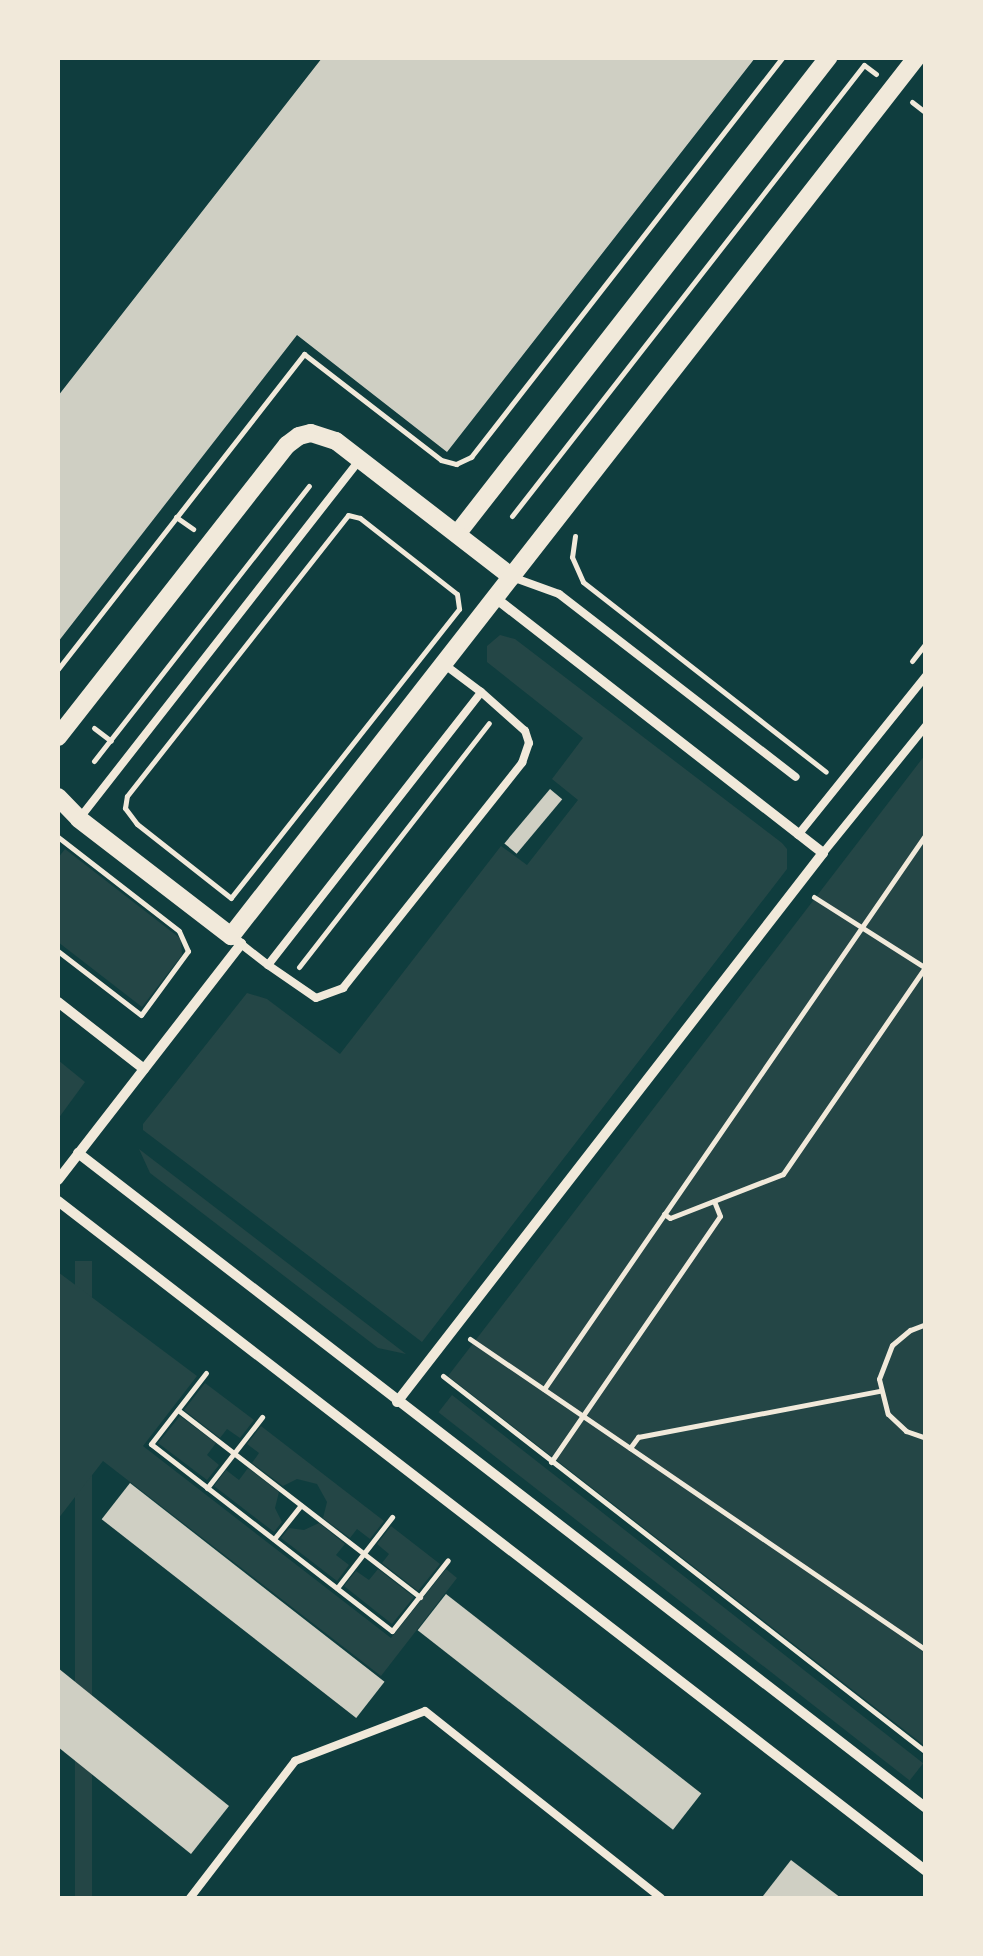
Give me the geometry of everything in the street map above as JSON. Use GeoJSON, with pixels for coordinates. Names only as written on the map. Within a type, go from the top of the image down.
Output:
{"type":"FeatureCollection","features":[{"type":"Feature","properties":{"kind":"street"},"geometry":{"type":"LineString","coordinates":[[457,534],[828,58]]}},
{"type":"Feature","properties":{"kind":"street"},"geometry":{"type":"LineString","coordinates":[[58,1180],[444,664],[921,59]]}},
{"type":"Feature","properties":{"kind":"street"},"geometry":{"type":"LineString","coordinates":[[58,737],[287,445],[311,433],[327,435],[512,576]]}},
{"type":"Feature","properties":{"kind":"street"},"geometry":{"type":"LineString","coordinates":[[397,1402],[823,854],[496,598]]}},
{"type":"Feature","properties":{"kind":"street"},"geometry":{"type":"LineString","coordinates":[[58,797],[79,819],[236,940]]}},
{"type":"Feature","properties":{"kind":"street"},"geometry":{"type":"LineString","coordinates":[[58,1002],[144,1069]]}},
{"type":"Feature","properties":{"kind":"street"},"geometry":{"type":"LineString","coordinates":[[78,1153],[926,1808]]}},
{"type":"Feature","properties":{"kind":"street"},"geometry":{"type":"LineString","coordinates":[[58,1201],[926,1872]]}},
{"type":"Feature","properties":{"kind":"lane"},"geometry":{"type":"LineString","coordinates":[[79,819],[360,459]]}},
{"type":"Feature","properties":{"kind":"lane"},"geometry":{"type":"LineString","coordinates":[[512,576],[559,594],[796,777]]}},
{"type":"Feature","properties":{"kind":"lane"},"geometry":{"type":"LineString","coordinates":[[236,940],[316,998],[343,988],[522,763],[529,743],[525,731],[444,664]]}},
{"type":"Feature","properties":{"kind":"lane"},"geometry":{"type":"LineString","coordinates":[[798,835],[926,676]]}},
{"type":"Feature","properties":{"kind":"lane"},"geometry":{"type":"LineString","coordinates":[[268,965],[480,692]]}},
{"type":"Feature","properties":{"kind":"lane"},"geometry":{"type":"LineString","coordinates":[[823,854],[926,726]]}},
{"type":"Feature","properties":{"kind":"lane"},"geometry":{"type":"LineString","coordinates":[[190,1898],[295,1762],[425,1712],[661,1898]]}},
{"type":"Feature","properties":{"kind":"path"},"geometry":{"type":"LineString","coordinates":[[58,670],[304,354],[448,463],[471,458],[782,58]]}},
{"type":"Feature","properties":{"kind":"path"},"geometry":{"type":"LineString","coordinates":[[512,516],[581,421],[864,65]]}},
{"type":"Feature","properties":{"kind":"path"},"geometry":{"type":"LineString","coordinates":[[908,100],[926,113]]}},
{"type":"Feature","properties":{"kind":"path"},"geometry":{"type":"LineString","coordinates":[[673,198],[685,207]]}},
{"type":"Feature","properties":{"kind":"path"},"geometry":{"type":"LineString","coordinates":[[724,238],[734,245]]}},
{"type":"Feature","properties":{"kind":"path"},"geometry":{"type":"LineString","coordinates":[[530,382],[542,391]]}},
{"type":"Feature","properties":{"kind":"path"},"geometry":{"type":"LineString","coordinates":[[581,421],[591,429]]}},
{"type":"Feature","properties":{"kind":"path"},"geometry":{"type":"LineString","coordinates":[[94,761],[114,743],[241,568],[309,486]]}},
{"type":"Feature","properties":{"kind":"path"},"geometry":{"type":"LineString","coordinates":[[356,516],[386,538],[457,594],[459,609],[231,898],[137,824],[126,808],[126,796],[342,519],[356,516]]}},
{"type":"Feature","properties":{"kind":"path"},"geometry":{"type":"LineString","coordinates":[[176,517],[192,530]]}},
{"type":"Feature","properties":{"kind":"path"},"geometry":{"type":"LineString","coordinates":[[241,568],[251,574]]}},
{"type":"Feature","properties":{"kind":"path"},"geometry":{"type":"LineString","coordinates":[[583,582],[826,772]]}},
{"type":"Feature","properties":{"kind":"path"},"geometry":{"type":"LineString","coordinates":[[304,961],[490,723]]}},
{"type":"Feature","properties":{"kind":"path"},"geometry":{"type":"LineString","coordinates":[[94,728],[114,743]]}},
{"type":"Feature","properties":{"kind":"path"},"geometry":{"type":"LineString","coordinates":[[544,1389],[926,834]]}},
{"type":"Feature","properties":{"kind":"path"},"geometry":{"type":"LineString","coordinates":[[58,950],[141,1015],[188,950],[179,931],[59,841]]}},
{"type":"Feature","properties":{"kind":"path"},"geometry":{"type":"LineString","coordinates":[[664,1214],[670,1218],[783,1174],[925,967],[810,894]]}},
{"type":"Feature","properties":{"kind":"path"},"geometry":{"type":"LineString","coordinates":[[551,1462],[720,1216],[714,1200]]}},
{"type":"Feature","properties":{"kind":"path"},"geometry":{"type":"LineString","coordinates":[[926,1324],[910,1330],[892,1345],[881,1367],[880,1391],[896,1423],[926,1438]]}},
{"type":"Feature","properties":{"kind":"path"},"geometry":{"type":"LineString","coordinates":[[467,1337],[926,1650]]}},
{"type":"Feature","properties":{"kind":"path"},"geometry":{"type":"LineString","coordinates":[[206,1373],[151,1444],[392,1632],[448,1560]]}},
{"type":"Feature","properties":{"kind":"path"},"geometry":{"type":"LineString","coordinates":[[449,1383],[926,1752]]}},
{"type":"Feature","properties":{"kind":"path"},"geometry":{"type":"LineString","coordinates":[[630,1448],[638,1437],[880,1391]]}},
{"type":"Feature","properties":{"kind":"path"},"geometry":{"type":"LineString","coordinates":[[178,1410],[420,1597]]}},
{"type":"Feature","properties":{"kind":"path"},"geometry":{"type":"LineString","coordinates":[[207,1488],[262,1417]]}},
{"type":"Feature","properties":{"kind":"path"},"geometry":{"type":"LineString","coordinates":[[274,1539],[301,1505]]}},
{"type":"Feature","properties":{"kind":"path"},"geometry":{"type":"LineString","coordinates":[[337,1588],[392,1517]]}},
{"type":"Feature","properties":{"kind":"shaded area"},"geometry":{"type":"Polygon","coordinates":[[[500,635],[515,639],[782,843],[787,849],[787,869],[422,1342],[143,1130],[143,1124],[247,993],[267,999],[340,1054],[501,846],[527,865],[578,800],[552,779],[583,738],[487,662],[487,646],[500,635]]]}},
{"type":"Feature","properties":{"kind":"shaded area"},"geometry":{"type":"Polygon","coordinates":[[[925,755],[925,1746],[448,1376],[925,755]]]}},
{"type":"Feature","properties":{"kind":"shaded area"},"geometry":{"type":"Polygon","coordinates":[[[65,849],[181,939],[182,955],[142,1007],[58,942],[58,858],[65,849]]]}},
{"type":"Feature","properties":{"kind":"shaded area"},"geometry":{"type":"Polygon","coordinates":[[[58,1060],[85,1082],[58,1119],[58,1060]]]}},
{"type":"Feature","properties":{"kind":"shaded area"},"geometry":{"type":"Polygon","coordinates":[[[139,1149],[406,1354],[378,1348],[150,1173],[139,1149]]]}},
{"type":"Feature","properties":{"kind":"shaded area"},"geometry":{"type":"Polygon","coordinates":[[[75,1261],[92,1261],[92,1898],[75,1898],[75,1261]]]}},
{"type":"Feature","properties":{"kind":"shaded area"},"geometry":{"type":"Polygon","coordinates":[[[58,1272],[197,1376],[143,1446],[391,1638],[446,1569],[457,1578],[381,1676],[103,1461],[58,1519],[58,1272]]]}},
{"type":"Feature","properties":{"kind":"shaded area"},"geometry":{"type":"Polygon","coordinates":[[[205,1383],[254,1420],[240,1438],[227,1429],[220,1438],[184,1410],[205,1383]]]}},
{"type":"Feature","properties":{"kind":"shaded area"},"geometry":{"type":"Polygon","coordinates":[[[452,1395],[923,1763],[910,1781],[438,1412],[452,1395]]]}},
{"type":"Feature","properties":{"kind":"shaded area"},"geometry":{"type":"Polygon","coordinates":[[[180,1416],[216,1443],[207,1455],[219,1465],[207,1480],[158,1443],[180,1416]]]}},
{"type":"Feature","properties":{"kind":"shaded area"},"geometry":{"type":"Polygon","coordinates":[[[261,1426],[384,1521],[370,1539],[357,1529],[350,1538],[323,1518],[327,1502],[317,1484],[297,1479],[283,1486],[252,1463],[259,1453],[247,1444],[261,1426]]]}},
{"type":"Feature","properties":{"kind":"shaded area"},"geometry":{"type":"Polygon","coordinates":[[[248,1468],[279,1492],[275,1508],[282,1522],[274,1532],[214,1486],[226,1470],[239,1480],[248,1468]]]}},
{"type":"Feature","properties":{"kind":"shaded area"},"geometry":{"type":"Polygon","coordinates":[[[319,1523],[345,1544],[336,1555],[349,1565],[337,1581],[281,1538],[289,1528],[304,1530],[319,1523]]]}},
{"type":"Feature","properties":{"kind":"shaded area"},"geometry":{"type":"Polygon","coordinates":[[[391,1526],[440,1564],[418,1591],[382,1563],[389,1554],[377,1544],[391,1526]]]}},
{"type":"Feature","properties":{"kind":"shaded area"},"geometry":{"type":"Polygon","coordinates":[[[378,1569],[414,1597],[392,1624],[344,1586],[356,1571],[369,1580],[378,1569]]]}},
{"type":"Feature","properties":{"kind":"building"},"geometry":{"type":"Polygon","coordinates":[[[322,58],[755,58],[447,452],[297,335],[58,642],[58,396],[322,58]]]}},
{"type":"Feature","properties":{"kind":"building"},"geometry":{"type":"Polygon","coordinates":[[[550,789],[562,799],[517,854],[504,843],[550,789]]]}},
{"type":"Feature","properties":{"kind":"building"},"geometry":{"type":"Polygon","coordinates":[[[130,1483],[385,1682],[356,1718],[102,1519],[130,1483]]]}},
{"type":"Feature","properties":{"kind":"building"},"geometry":{"type":"Polygon","coordinates":[[[446,1594],[701,1793],[673,1830],[418,1630],[446,1594]]]}},
{"type":"Feature","properties":{"kind":"building"},"geometry":{"type":"Polygon","coordinates":[[[58,1668],[229,1806],[191,1854],[58,1747],[58,1668]]]}},
{"type":"Feature","properties":{"kind":"building"},"geometry":{"type":"Polygon","coordinates":[[[791,1860],[841,1898],[763,1896],[791,1860]]]}}]}
